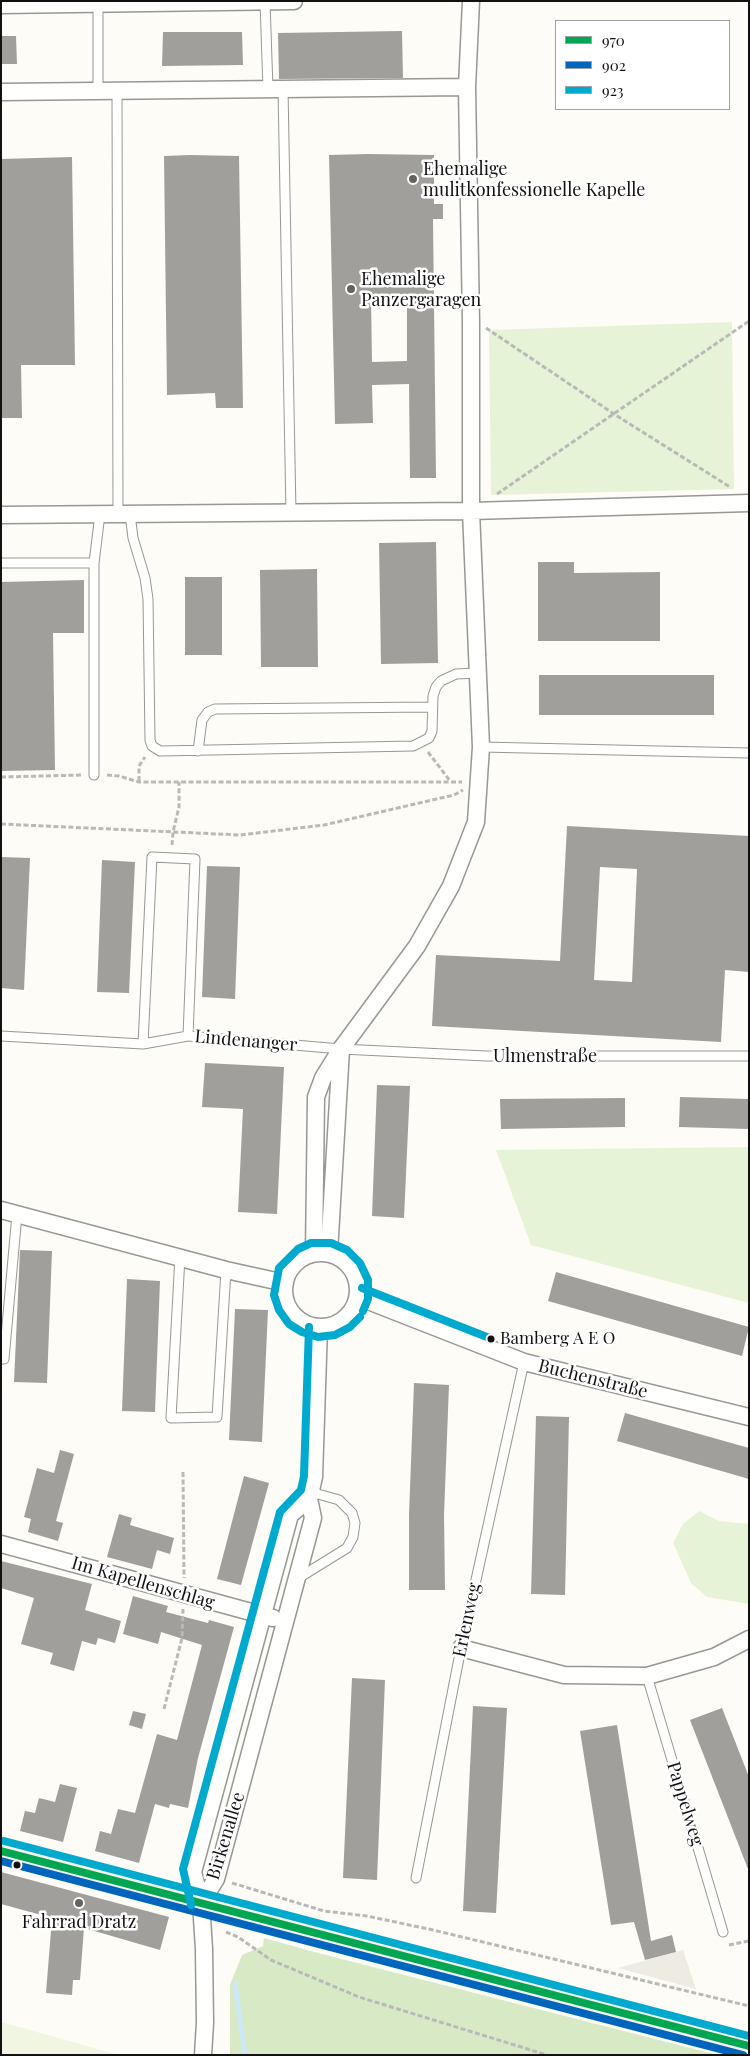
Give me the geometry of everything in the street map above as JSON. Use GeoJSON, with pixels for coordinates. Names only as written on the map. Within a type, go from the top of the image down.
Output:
{"type":"FeatureCollection","features":[{"type":"Feature","properties":{"kind":"main road"},"geometry":{"type":"LineString","coordinates":[[1,1851],[202,1913],[749,2046]]}},
{"type":"Feature","properties":{"kind":"street"},"geometry":{"type":"LineString","coordinates":[[1,5],[294,1]]}},
{"type":"Feature","properties":{"kind":"street"},"geometry":{"type":"LineString","coordinates":[[321,1253],[341,1049],[417,946],[451,886],[476,822],[481,747],[471,511],[471,323],[467,87],[471,1]]}},
{"type":"Feature","properties":{"kind":"street"},"geometry":{"type":"LineString","coordinates":[[1,92],[467,87]]}},
{"type":"Feature","properties":{"kind":"street"},"geometry":{"type":"LineString","coordinates":[[1,515],[471,511],[749,503]]}},
{"type":"Feature","properties":{"kind":"street"},"geometry":{"type":"LineString","coordinates":[[9,1212],[226,1270],[285,1283]]}},
{"type":"Feature","properties":{"kind":"street"},"geometry":{"type":"LineString","coordinates":[[321,1253],[342,1259],[352,1269],[358,1282],[358,1297],[353,1309],[344,1319],[332,1325],[319,1327],[307,1324],[296,1317],[288,1307],[284,1295],[285,1283],[295,1264],[321,1253]]}},
{"type":"Feature","properties":{"kind":"street","name":"Buchenstraße"},"geometry":{"type":"LineString","coordinates":[[358,1297],[524,1362],[749,1417]]}},
{"type":"Feature","properties":{"kind":"street","name":"Birkenallee"},"geometry":{"type":"LineString","coordinates":[[202,1913],[216,1879],[313,1518],[310,1496],[314,1477],[319,1327]]}},
{"type":"Feature","properties":{"kind":"street","name":"Birkenallee"},"geometry":{"type":"LineString","coordinates":[[202,1913],[193,1872],[290,1515],[310,1496]]}},
{"type":"Feature","properties":{"kind":"street","name":"Im Kapellenschlag"},"geometry":{"type":"LineString","coordinates":[[1,1544],[285,1621]]}},
{"type":"Feature","properties":{"kind":"street"},"geometry":{"type":"LineString","coordinates":[[461,1648],[564,1675],[646,1676],[714,1657],[749,1639]]}},
{"type":"Feature","properties":{"kind":"street"},"geometry":{"type":"LineString","coordinates":[[202,1913],[205,2024],[203,2055]]}},
{"type":"Feature","properties":{"kind":"lane"},"geometry":{"type":"LineString","coordinates":[[266,2],[275,89],[291,512]]}},
{"type":"Feature","properties":{"kind":"lane"},"geometry":{"type":"LineString","coordinates":[[98,4],[98,91]]}},
{"type":"Feature","properties":{"kind":"lane"},"geometry":{"type":"LineString","coordinates":[[117,91],[124,514],[145,578],[148,599],[150,740],[152,746],[160,751],[414,746],[429,738],[432,730],[432,696],[441,681],[456,674],[478,673]]}},
{"type":"Feature","properties":{"kind":"lane"},"geometry":{"type":"LineString","coordinates":[[94,775],[94,563],[100,514]]}},
{"type":"Feature","properties":{"kind":"lane"},"geometry":{"type":"LineString","coordinates":[[1,563],[94,563]]}},
{"type":"Feature","properties":{"kind":"lane"},"geometry":{"type":"LineString","coordinates":[[198,751],[202,720],[208,712],[215,710],[432,707]]}},
{"type":"Feature","properties":{"kind":"lane"},"geometry":{"type":"LineString","coordinates":[[481,747],[749,753]]}},
{"type":"Feature","properties":{"kind":"lane"},"geometry":{"type":"LineString","coordinates":[[144,1044],[152,857],[195,859],[188,1036]]}},
{"type":"Feature","properties":{"kind":"lane","name":"Lindenanger"},"geometry":{"type":"LineString","coordinates":[[1,1036],[144,1044],[188,1036],[341,1049]]}},
{"type":"Feature","properties":{"kind":"lane","name":"Ulmenstraße"},"geometry":{"type":"LineString","coordinates":[[341,1049],[486,1056],[749,1056]]}},
{"type":"Feature","properties":{"kind":"lane"},"geometry":{"type":"LineString","coordinates":[[1,1359],[4,1359],[9,1212]]}},
{"type":"Feature","properties":{"kind":"lane"},"geometry":{"type":"LineString","coordinates":[[180,1257],[171,1418],[217,1417],[226,1270]]}},
{"type":"Feature","properties":{"kind":"lane","name":"Erlenweg"},"geometry":{"type":"LineString","coordinates":[[416,1878],[461,1648],[524,1362]]}},
{"type":"Feature","properties":{"kind":"lane"},"geometry":{"type":"LineString","coordinates":[[297,1579],[346,1548],[353,1537],[355,1523],[352,1513],[339,1500],[310,1496]]}},
{"type":"Feature","properties":{"kind":"lane","name":"Pappelweg"},"geometry":{"type":"LineString","coordinates":[[646,1676],[722,1932]]}},
{"type":"Feature","properties":{"kind":"path"},"geometry":{"type":"LineString","coordinates":[[471,511],[749,321]]}},
{"type":"Feature","properties":{"kind":"path"},"geometry":{"type":"LineString","coordinates":[[471,323],[489,330],[614,414],[734,490]]}},
{"type":"Feature","properties":{"kind":"path"},"geometry":{"type":"LineString","coordinates":[[422,743],[450,782]]}},
{"type":"Feature","properties":{"kind":"path"},"geometry":{"type":"LineString","coordinates":[[139,782],[139,766],[152,746]]}},
{"type":"Feature","properties":{"kind":"path"},"geometry":{"type":"LineString","coordinates":[[1,777],[94,775],[119,776],[139,782],[479,782]]}},
{"type":"Feature","properties":{"kind":"path"},"geometry":{"type":"LineString","coordinates":[[172,858],[173,832],[179,807],[179,782]]}},
{"type":"Feature","properties":{"kind":"path"},"geometry":{"type":"LineString","coordinates":[[1,824],[240,835],[324,826],[454,795],[479,782]]}},
{"type":"Feature","properties":{"kind":"path"},"geometry":{"type":"LineString","coordinates":[[164,1709],[182,1638],[184,1595],[183,1472]]}},
{"type":"Feature","properties":{"kind":"path"},"geometry":{"type":"LineString","coordinates":[[216,1879],[324,1911],[367,1916],[433,1930],[749,2006]]}},
{"type":"Feature","properties":{"kind":"path"},"geometry":{"type":"LineString","coordinates":[[202,1913],[271,1960],[359,1997],[547,2055]]}},
{"type":"Feature","properties":{"kind":"green space"},"geometry":{"type":"Polygon","coordinates":[[[732,322],[734,489],[491,495],[489,330],[732,322]]]}},
{"type":"Feature","properties":{"kind":"green space"},"geometry":{"type":"Polygon","coordinates":[[[749,1147],[749,1303],[531,1245],[496,1150],[749,1147]]]}},
{"type":"Feature","properties":{"kind":"green space"},"geometry":{"type":"Polygon","coordinates":[[[699,1511],[719,1521],[749,1524],[749,1604],[707,1597],[691,1583],[673,1543],[683,1524],[699,1511]]]}},
{"type":"Feature","properties":{"kind":"green space"},"geometry":{"type":"Polygon","coordinates":[[[264,1938],[718,2055],[230,2055],[230,1985],[242,1955],[263,1946],[264,1938]]]}},
{"type":"Feature","properties":{"kind":"green space"},"geometry":{"type":"Polygon","coordinates":[[[1,2022],[119,2055],[1,2055],[1,2022]]]}},
{"type":"Feature","properties":{"kind":"shaded area"},"geometry":{"type":"Polygon","coordinates":[[[683,1950],[696,1989],[618,1968],[683,1950]]]}},
{"type":"Feature","properties":{"kind":"building"},"geometry":{"type":"Polygon","coordinates":[[[402,31],[403,78],[279,79],[278,33],[402,31]]]}},
{"type":"Feature","properties":{"kind":"building"},"geometry":{"type":"Polygon","coordinates":[[[163,32],[242,32],[243,65],[162,66],[163,32]]]}},
{"type":"Feature","properties":{"kind":"building"},"geometry":{"type":"Polygon","coordinates":[[[1,36],[16,36],[17,64],[1,64],[1,36]]]}},
{"type":"Feature","properties":{"kind":"building"},"geometry":{"type":"Polygon","coordinates":[[[329,155],[434,155],[434,204],[443,204],[443,219],[433,219],[436,478],[410,478],[409,384],[372,385],[373,423],[335,424],[329,155]],[[371,298],[372,362],[407,361],[407,298],[371,298]]]}},
{"type":"Feature","properties":{"kind":"building"},"geometry":{"type":"Polygon","coordinates":[[[164,156],[239,156],[243,408],[216,408],[215,393],[167,395],[164,156]]]}},
{"type":"Feature","properties":{"kind":"building"},"geometry":{"type":"Polygon","coordinates":[[[72,157],[75,365],[21,365],[22,418],[1,418],[1,159],[72,157]]]}},
{"type":"Feature","properties":{"kind":"building"},"geometry":{"type":"Polygon","coordinates":[[[436,542],[438,663],[381,664],[379,543],[436,542]]]}},
{"type":"Feature","properties":{"kind":"building"},"geometry":{"type":"Polygon","coordinates":[[[538,562],[574,562],[574,573],[660,572],[660,641],[538,641],[538,562]]]}},
{"type":"Feature","properties":{"kind":"building"},"geometry":{"type":"Polygon","coordinates":[[[317,569],[318,667],[261,667],[260,570],[317,569]]]}},
{"type":"Feature","properties":{"kind":"building"},"geometry":{"type":"Polygon","coordinates":[[[185,577],[222,577],[222,655],[185,655],[185,577]]]}},
{"type":"Feature","properties":{"kind":"building"},"geometry":{"type":"Polygon","coordinates":[[[84,580],[84,633],[53,633],[55,770],[1,771],[1,582],[84,580]]]}},
{"type":"Feature","properties":{"kind":"building"},"geometry":{"type":"Polygon","coordinates":[[[539,675],[714,675],[714,715],[539,715],[539,675]]]}},
{"type":"Feature","properties":{"kind":"building"},"geometry":{"type":"Polygon","coordinates":[[[567,826],[749,836],[749,972],[725,970],[721,1042],[432,1026],[436,955],[560,961],[567,826]],[[600,867],[594,980],[632,982],[637,869],[600,867]]]}},
{"type":"Feature","properties":{"kind":"building"},"geometry":{"type":"Polygon","coordinates":[[[1,857],[30,858],[24,990],[1,988],[1,857]]]}},
{"type":"Feature","properties":{"kind":"building"},"geometry":{"type":"Polygon","coordinates":[[[102,860],[135,862],[129,993],[97,992],[102,860]]]}},
{"type":"Feature","properties":{"kind":"building"},"geometry":{"type":"Polygon","coordinates":[[[207,866],[240,867],[235,999],[202,997],[207,866]]]}},
{"type":"Feature","properties":{"kind":"building"},"geometry":{"type":"Polygon","coordinates":[[[205,1063],[284,1067],[277,1214],[238,1212],[243,1109],[202,1107],[205,1063]]]}},
{"type":"Feature","properties":{"kind":"building"},"geometry":{"type":"Polygon","coordinates":[[[377,1085],[410,1086],[404,1218],[372,1216],[377,1085]]]}},
{"type":"Feature","properties":{"kind":"building"},"geometry":{"type":"Polygon","coordinates":[[[680,1097],[749,1099],[749,1129],[679,1127],[680,1097]]]}},
{"type":"Feature","properties":{"kind":"building"},"geometry":{"type":"Polygon","coordinates":[[[625,1098],[625,1127],[501,1129],[500,1099],[625,1098]]]}},
{"type":"Feature","properties":{"kind":"building"},"geometry":{"type":"Polygon","coordinates":[[[20,1250],[52,1251],[47,1383],[14,1382],[20,1250]]]}},
{"type":"Feature","properties":{"kind":"building"},"geometry":{"type":"Polygon","coordinates":[[[556,1272],[749,1327],[742,1356],[548,1301],[556,1272]]]}},
{"type":"Feature","properties":{"kind":"building"},"geometry":{"type":"Polygon","coordinates":[[[127,1279],[160,1281],[155,1412],[122,1411],[127,1279]]]}},
{"type":"Feature","properties":{"kind":"building"},"geometry":{"type":"Polygon","coordinates":[[[235,1309],[268,1310],[262,1442],[229,1440],[235,1309]]]}},
{"type":"Feature","properties":{"kind":"building"},"geometry":{"type":"Polygon","coordinates":[[[414,1383],[449,1385],[444,1515],[445,1590],[409,1590],[409,1515],[414,1383]]]}},
{"type":"Feature","properties":{"kind":"building"},"geometry":{"type":"Polygon","coordinates":[[[625,1413],[749,1448],[749,1479],[617,1441],[625,1413]]]}},
{"type":"Feature","properties":{"kind":"building"},"geometry":{"type":"Polygon","coordinates":[[[536,1416],[569,1417],[565,1595],[531,1594],[536,1416]]]}},
{"type":"Feature","properties":{"kind":"building"},"geometry":{"type":"Polygon","coordinates":[[[60,1450],[74,1454],[56,1521],[63,1523],[58,1541],[28,1532],[31,1519],[24,1517],[37,1468],[54,1473],[60,1450]]]}},
{"type":"Feature","properties":{"kind":"building"},"geometry":{"type":"Polygon","coordinates":[[[244,1476],[269,1483],[241,1585],[217,1579],[244,1476]]]}},
{"type":"Feature","properties":{"kind":"building"},"geometry":{"type":"Polygon","coordinates":[[[119,1514],[132,1518],[130,1525],[174,1538],[170,1554],[157,1550],[152,1569],[107,1557],[119,1514]]]}},
{"type":"Feature","properties":{"kind":"building"},"geometry":{"type":"Polygon","coordinates":[[[1,1561],[92,1584],[85,1610],[121,1621],[115,1643],[98,1638],[96,1645],[82,1641],[74,1671],[50,1664],[53,1653],[21,1644],[34,1598],[1,1588],[1,1561]]]}},
{"type":"Feature","properties":{"kind":"building"},"geometry":{"type":"Polygon","coordinates":[[[133,1596],[168,1606],[166,1612],[208,1623],[209,1620],[234,1627],[198,1758],[188,1808],[170,1804],[169,1808],[155,1804],[139,1863],[95,1851],[100,1831],[111,1834],[118,1809],[135,1813],[157,1734],[177,1740],[202,1645],[161,1632],[158,1644],[123,1634],[133,1596]]]}},
{"type":"Feature","properties":{"kind":"building"},"geometry":{"type":"Polygon","coordinates":[[[352,1678],[385,1680],[377,1880],[343,1878],[352,1678]]]}},
{"type":"Feature","properties":{"kind":"building"},"geometry":{"type":"Polygon","coordinates":[[[473,1706],[507,1708],[496,1913],[463,1911],[473,1706]]]}},
{"type":"Feature","properties":{"kind":"building"},"geometry":{"type":"Polygon","coordinates":[[[722,1708],[749,1777],[748,1869],[690,1720],[722,1708]]]}},
{"type":"Feature","properties":{"kind":"building"},"geometry":{"type":"Polygon","coordinates":[[[133,1711],[146,1714],[142,1729],[129,1725],[133,1711]]]}},
{"type":"Feature","properties":{"kind":"building"},"geometry":{"type":"Polygon","coordinates":[[[617,1725],[651,1941],[672,1935],[676,1952],[645,1960],[634,1922],[611,1925],[580,1731],[617,1725]]]}},
{"type":"Feature","properties":{"kind":"building"},"geometry":{"type":"Polygon","coordinates":[[[60,1784],[77,1788],[63,1842],[20,1831],[25,1811],[35,1813],[39,1798],[55,1802],[60,1784]]]}},
{"type":"Feature","properties":{"kind":"building"},"geometry":{"type":"Polygon","coordinates":[[[1,1872],[169,1917],[160,1950],[84,1928],[80,1980],[73,1980],[72,1995],[46,1993],[52,1918],[1,1904],[1,1872]]]}},
{"type":"Feature","properties":{"kind":"waterway"},"geometry":{"type":"LineString","coordinates":[[235,1983],[245,2055]]}},
{"type":"Feature","properties":{"kind":"transit line","name":"923"},"geometry":{"type":"LineString","coordinates":[[360,1317],[350,1327],[335,1335],[318,1337],[302,1332],[289,1324],[279,1310],[274,1295],[279,1268],[298,1249],[311,1243],[331,1243],[347,1250],[360,1263],[368,1280],[368,1299],[363,1311]]}},
{"type":"Feature","properties":{"kind":"transit line","name":"923"},"geometry":{"type":"LineString","coordinates":[[362,1288],[492,1339]]}},
{"type":"Feature","properties":{"kind":"transit line","name":"923"},"geometry":{"type":"LineString","coordinates":[[191,1905],[183,1869],[280,1512],[301,1490],[304,1476],[309,1327]]}},
{"type":"Feature","properties":{"kind":"transit line","name":"923"},"geometry":{"type":"LineString","coordinates":[[4,1841],[749,2036]]}},
{"type":"Feature","properties":{"kind":"transit line","name":"970"},"geometry":{"type":"LineString","coordinates":[[1,1851],[749,2046]]}},
{"type":"Feature","properties":{"kind":"transit line","name":"902"},"geometry":{"type":"LineString","coordinates":[[1,1861],[743,2055]]}},
{"type":"Feature","properties":{"kind":"place","name":"Ehemalige mulitkonfessionelle Kapelle"},"geometry":{"type":"Point","coordinates":[413,179]}},
{"type":"Feature","properties":{"kind":"place","name":"Ehemalige Panzergaragen"},"geometry":{"type":"Point","coordinates":[351,289]}},
{"type":"Feature","properties":{"kind":"place","name":"Bamberg A E O"},"geometry":{"type":"Point","coordinates":[491,1339]}},
{"type":"Feature","properties":{"kind":"place","name":"Fahrrad Dratz"},"geometry":{"type":"Point","coordinates":[79,1903]}}]}
